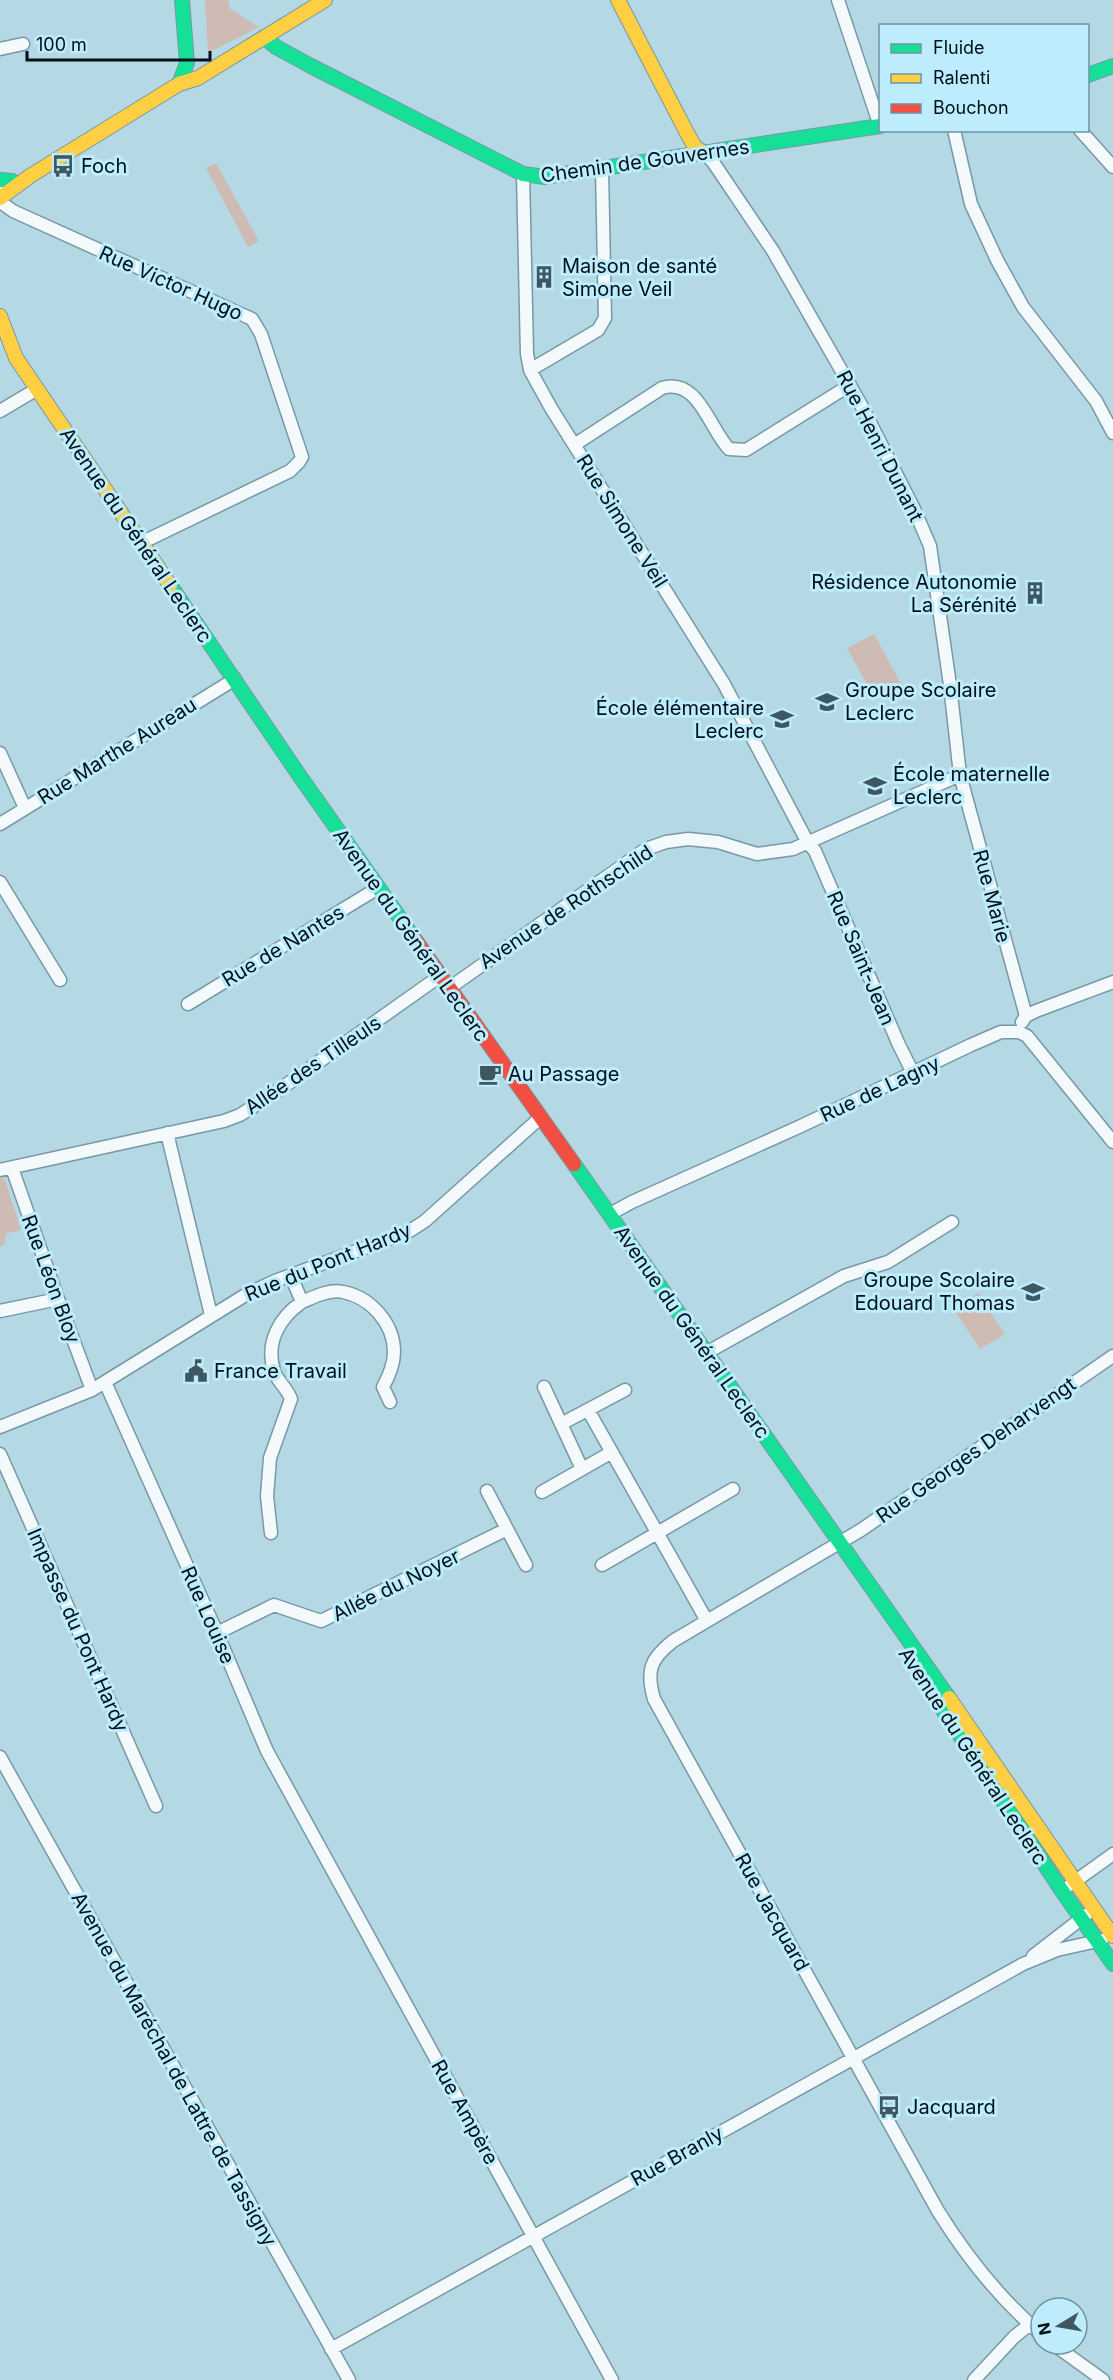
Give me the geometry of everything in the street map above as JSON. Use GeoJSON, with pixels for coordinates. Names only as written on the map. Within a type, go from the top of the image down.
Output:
{"type":"FeatureCollection","features":[{"type":"Feature","properties":{"kind":"main road"},"geometry":{"type":"LineString","coordinates":[[179,84],[187,63],[182,0]]}},
{"type":"Feature","properties":{"kind":"main road"},"geometry":{"type":"LineString","coordinates":[[2,188],[30,176],[179,84],[198,78],[325,0]]}},
{"type":"Feature","properties":{"kind":"main road"},"geometry":{"type":"LineString","coordinates":[[618,0],[687,133],[695,147],[704,153]]}},
{"type":"Feature","properties":{"kind":"main road","name":"Chemin de Gouvernes"},"geometry":{"type":"LineString","coordinates":[[264,37],[276,47],[309,65],[523,174],[545,177],[879,126]]}},
{"type":"Feature","properties":{"kind":"main road"},"geometry":{"type":"LineString","coordinates":[[187,63],[223,61]]}},
{"type":"Feature","properties":{"kind":"main road"},"geometry":{"type":"LineString","coordinates":[[1089,75],[1113,66]]}},
{"type":"Feature","properties":{"kind":"main road"},"geometry":{"type":"LineString","coordinates":[[2,188],[30,176]]}},
{"type":"Feature","properties":{"kind":"main road","name":"Avenue du Général Leclerc"},"geometry":{"type":"LineString","coordinates":[[0,316],[16,358],[448,989],[610,1214],[839,1544],[943,1710],[1113,1964]]}},
{"type":"Feature","properties":{"kind":"main road","name":"Avenue du Général Leclerc"},"geometry":{"type":"LineString","coordinates":[[839,1544],[862,1573],[1077,1881],[1113,1937]]}},
{"type":"Feature","properties":{"kind":"street"},"geometry":{"type":"LineString","coordinates":[[838,0],[879,123]]}},
{"type":"Feature","properties":{"kind":"street"},"geometry":{"type":"LineString","coordinates":[[0,49],[23,44]]}},
{"type":"Feature","properties":{"kind":"street"},"geometry":{"type":"LineString","coordinates":[[954,132],[971,204],[997,260],[1023,307],[1090,393],[1113,434]]}},
{"type":"Feature","properties":{"kind":"street"},"geometry":{"type":"LineString","coordinates":[[1082,132],[1113,167]]}},
{"type":"Feature","properties":{"kind":"street","name":"Rue Henri Dunant"},"geometry":{"type":"LineString","coordinates":[[704,153],[714,162],[773,251],[866,414],[930,546],[960,775]]}},
{"type":"Feature","properties":{"kind":"street"},"geometry":{"type":"LineString","coordinates":[[530,370],[598,330],[605,318],[602,169]]}},
{"type":"Feature","properties":{"kind":"street","name":"Rue Simone Veil"},"geometry":{"type":"LineString","coordinates":[[523,174],[527,354],[530,370],[574,445],[724,684],[808,843]]}},
{"type":"Feature","properties":{"kind":"street","name":"Rue Victor Hugo"},"geometry":{"type":"LineString","coordinates":[[2,188],[2,203],[34,223],[252,319],[261,334],[302,457],[290,471],[141,543]]}},
{"type":"Feature","properties":{"kind":"street"},"geometry":{"type":"LineString","coordinates":[[574,445],[662,388],[673,384],[685,388],[693,395],[720,440],[729,449],[746,450],[850,385]]}},
{"type":"Feature","properties":{"kind":"street"},"geometry":{"type":"LineString","coordinates":[[0,411],[37,389]]}},
{"type":"Feature","properties":{"kind":"street","name":"Rue Marthe Aureau"},"geometry":{"type":"LineString","coordinates":[[0,824],[235,679]]}},
{"type":"Feature","properties":{"kind":"street"},"geometry":{"type":"LineString","coordinates":[[0,753],[25,808]]}},
{"type":"Feature","properties":{"kind":"street","name":"Avenue de Rothschild"},"geometry":{"type":"LineString","coordinates":[[448,989],[646,849],[666,842],[688,839],[718,842],[757,854],[793,849],[960,775]]}},
{"type":"Feature","properties":{"kind":"street","name":"Rue Marie"},"geometry":{"type":"LineString","coordinates":[[960,775],[1026,1016]]}},
{"type":"Feature","properties":{"kind":"street","name":"Rue Saint-Jean"},"geometry":{"type":"LineString","coordinates":[[808,843],[815,851],[899,1045],[914,1073]]}},
{"type":"Feature","properties":{"kind":"street"},"geometry":{"type":"LineString","coordinates":[[0,882],[60,980]]}},
{"type":"Feature","properties":{"kind":"street","name":"Rue de Nantes"},"geometry":{"type":"LineString","coordinates":[[188,1004],[378,888]]}},
{"type":"Feature","properties":{"kind":"street","name":"Allée des Tilleuls"},"geometry":{"type":"LineString","coordinates":[[6,1169],[224,1120],[255,1106],[440,976]]}},
{"type":"Feature","properties":{"kind":"street"},"geometry":{"type":"LineString","coordinates":[[1113,982],[1026,1016],[1019,1032],[1027,1036],[1035,1045],[1113,1142]]}},
{"type":"Feature","properties":{"kind":"street","name":"Rue de Lagny"},"geometry":{"type":"LineString","coordinates":[[610,1214],[1002,1032],[1019,1032]]}},
{"type":"Feature","properties":{"kind":"street","name":"Rue du Pont Hardy"},"geometry":{"type":"LineString","coordinates":[[0,1427],[92,1390],[247,1294],[408,1232],[425,1221],[541,1117]]}},
{"type":"Feature","properties":{"kind":"street"},"geometry":{"type":"LineString","coordinates":[[167,1133],[211,1315]]}},
{"type":"Feature","properties":{"kind":"street","name":"Rue Léon Bloy"},"geometry":{"type":"LineString","coordinates":[[6,1169],[92,1390]]}},
{"type":"Feature","properties":{"kind":"street"},"geometry":{"type":"LineString","coordinates":[[706,1353],[844,1276],[888,1262],[952,1222]]}},
{"type":"Feature","properties":{"kind":"street"},"geometry":{"type":"LineString","coordinates":[[291,1276],[302,1302]]}},
{"type":"Feature","properties":{"kind":"street"},"geometry":{"type":"LineString","coordinates":[[271,1533],[267,1496],[270,1458],[291,1399],[274,1370],[273,1342],[279,1323],[289,1311],[302,1302],[328,1292],[342,1291],[367,1302],[377,1311],[391,1335],[394,1351],[392,1369],[383,1387],[390,1402]]}},
{"type":"Feature","properties":{"kind":"street"},"geometry":{"type":"LineString","coordinates":[[0,1311],[58,1299]]}},
{"type":"Feature","properties":{"kind":"street","name":"Rue Georges Deharvengt"},"geometry":{"type":"LineString","coordinates":[[839,1544],[1113,1356]]}},
{"type":"Feature","properties":{"kind":"street","name":"Rue Louise"},"geometry":{"type":"LineString","coordinates":[[105,1382],[267,1751],[317,1845]]}},
{"type":"Feature","properties":{"kind":"street"},"geometry":{"type":"LineString","coordinates":[[543,1387],[582,1469]]}},
{"type":"Feature","properties":{"kind":"street"},"geometry":{"type":"LineString","coordinates":[[561,1424],[625,1390]]}},
{"type":"Feature","properties":{"kind":"street"},"geometry":{"type":"LineString","coordinates":[[588,1410],[707,1621]]}},
{"type":"Feature","properties":{"kind":"street"},"geometry":{"type":"LineString","coordinates":[[542,1492],[612,1452]]}},
{"type":"Feature","properties":{"kind":"street","name":"Impasse du Pont Hardy"},"geometry":{"type":"LineString","coordinates":[[0,1454],[156,1806]]}},
{"type":"Feature","properties":{"kind":"street"},"geometry":{"type":"LineString","coordinates":[[602,1565],[733,1489]]}},
{"type":"Feature","properties":{"kind":"street"},"geometry":{"type":"LineString","coordinates":[[487,1491],[526,1565]]}},
{"type":"Feature","properties":{"kind":"street","name":"Allée du Noyer"},"geometry":{"type":"LineString","coordinates":[[217,1633],[274,1605],[321,1621],[507,1529]]}},
{"type":"Feature","properties":{"kind":"street","name":"Rue Jacquard"},"geometry":{"type":"LineString","coordinates":[[839,1544],[673,1641],[658,1653],[651,1666],[650,1683],[654,1699],[852,2058],[954,2236],[981,2271],[1029,2323]]}},
{"type":"Feature","properties":{"kind":"street","name":"Avenue du Maréchal de Lattre de Tassigny"},"geometry":{"type":"LineString","coordinates":[[0,1756],[349,2380]]}},
{"type":"Feature","properties":{"kind":"street","name":"Rue Ampère"},"geometry":{"type":"LineString","coordinates":[[317,1845],[612,2380]]}},
{"type":"Feature","properties":{"kind":"street"},"geometry":{"type":"LineString","coordinates":[[1062,1891],[1113,1854]]}},
{"type":"Feature","properties":{"kind":"street","name":"Rue Branly"},"geometry":{"type":"LineString","coordinates":[[1023,1964],[1094,1908]]}},
{"type":"Feature","properties":{"kind":"street","name":"Rue Branly"},"geometry":{"type":"LineString","coordinates":[[331,2349],[1023,1964],[1057,1950],[1113,1937]]}},
{"type":"Feature","properties":{"kind":"street"},"geometry":{"type":"LineString","coordinates":[[974,2380],[1014,2337],[1029,2325]]}},
{"type":"Feature","properties":{"kind":"street"},"geometry":{"type":"LineString","coordinates":[[1070,2356],[1103,2380]]}},
{"type":"Feature","properties":{"kind":"shaded area"},"geometry":{"type":"Polygon","coordinates":[[[205,0],[228,0],[230,9],[259,27],[208,53],[205,0]]]}},
{"type":"Feature","properties":{"kind":"shaded area"},"geometry":{"type":"Polygon","coordinates":[[[216,163],[259,241],[248,247],[206,168],[216,163]]]}},
{"type":"Feature","properties":{"kind":"shaded area"},"geometry":{"type":"Polygon","coordinates":[[[874,634],[900,682],[874,697],[847,648],[874,634]]]}},
{"type":"Feature","properties":{"kind":"shaded area"},"geometry":{"type":"Polygon","coordinates":[[[4,1177],[21,1230],[7,1233],[4,1245],[0,1246],[0,1178],[4,1177]]]}},
{"type":"Feature","properties":{"kind":"shaded area"},"geometry":{"type":"Polygon","coordinates":[[[978,1293],[1005,1334],[980,1349],[953,1308],[978,1293]]]}},
{"type":"Feature","properties":{"kind":"traffic: fast"},"geometry":{"type":"LineString","coordinates":[[179,84],[187,63],[182,0]]}},
{"type":"Feature","properties":{"kind":"traffic: fast"},"geometry":{"type":"LineString","coordinates":[[264,37],[276,47],[309,65],[523,174],[545,177],[879,126]]}},
{"type":"Feature","properties":{"kind":"traffic: fast"},"geometry":{"type":"LineString","coordinates":[[1089,75],[1113,66]]}},
{"type":"Feature","properties":{"kind":"traffic: fast"},"geometry":{"type":"LineString","coordinates":[[0,180],[12,181]]}},
{"type":"Feature","properties":{"kind":"traffic: fast"},"geometry":{"type":"LineString","coordinates":[[170,585],[299,775],[414,938]]}},
{"type":"Feature","properties":{"kind":"traffic: fast"},"geometry":{"type":"LineString","coordinates":[[574,1164],[949,1698]]}},
{"type":"Feature","properties":{"kind":"traffic: fast"},"geometry":{"type":"LineString","coordinates":[[932,1693],[1062,1891],[1113,1964]]}},
{"type":"Feature","properties":{"kind":"traffic: slow"},"geometry":{"type":"LineString","coordinates":[[0,198],[30,176],[179,84],[198,78],[325,0]]}},
{"type":"Feature","properties":{"kind":"traffic: slow"},"geometry":{"type":"LineString","coordinates":[[618,0],[687,133],[695,147],[704,153]]}},
{"type":"Feature","properties":{"kind":"traffic: slow"},"geometry":{"type":"LineString","coordinates":[[0,316],[16,358],[170,585]]}},
{"type":"Feature","properties":{"kind":"traffic: slow"},"geometry":{"type":"LineString","coordinates":[[949,1698],[1113,1936]]}},
{"type":"Feature","properties":{"kind":"traffic: jam"},"geometry":{"type":"LineString","coordinates":[[414,938],[574,1164]]}},
{"type":"Feature","properties":{"kind":"place","name":"Foch"},"geometry":{"type":"Point","coordinates":[63,166]}},
{"type":"Feature","properties":{"kind":"place","name":"Maison de santé Simone Veil"},"geometry":{"type":"Point","coordinates":[544,277]}},
{"type":"Feature","properties":{"kind":"place","name":"Résidence Autonomie La Sérénité"},"geometry":{"type":"Point","coordinates":[1035,593]}},
{"type":"Feature","properties":{"kind":"place","name":"Groupe Scolaire Leclerc"},"geometry":{"type":"Point","coordinates":[827,702]}},
{"type":"Feature","properties":{"kind":"place","name":"École élémentaire Leclerc"},"geometry":{"type":"Point","coordinates":[782,719]}},
{"type":"Feature","properties":{"kind":"place","name":"École maternelle Leclerc"},"geometry":{"type":"Point","coordinates":[875,786]}},
{"type":"Feature","properties":{"kind":"place","name":"Au Passage"},"geometry":{"type":"Point","coordinates":[490,1074]}},
{"type":"Feature","properties":{"kind":"place","name":"Groupe Scolaire Edouard Thomas"},"geometry":{"type":"Point","coordinates":[1033,1292]}},
{"type":"Feature","properties":{"kind":"place","name":"France Travail"},"geometry":{"type":"Point","coordinates":[196,1371]}},
{"type":"Feature","properties":{"kind":"place","name":"Jacquard"},"geometry":{"type":"Point","coordinates":[889,2107]}}]}
